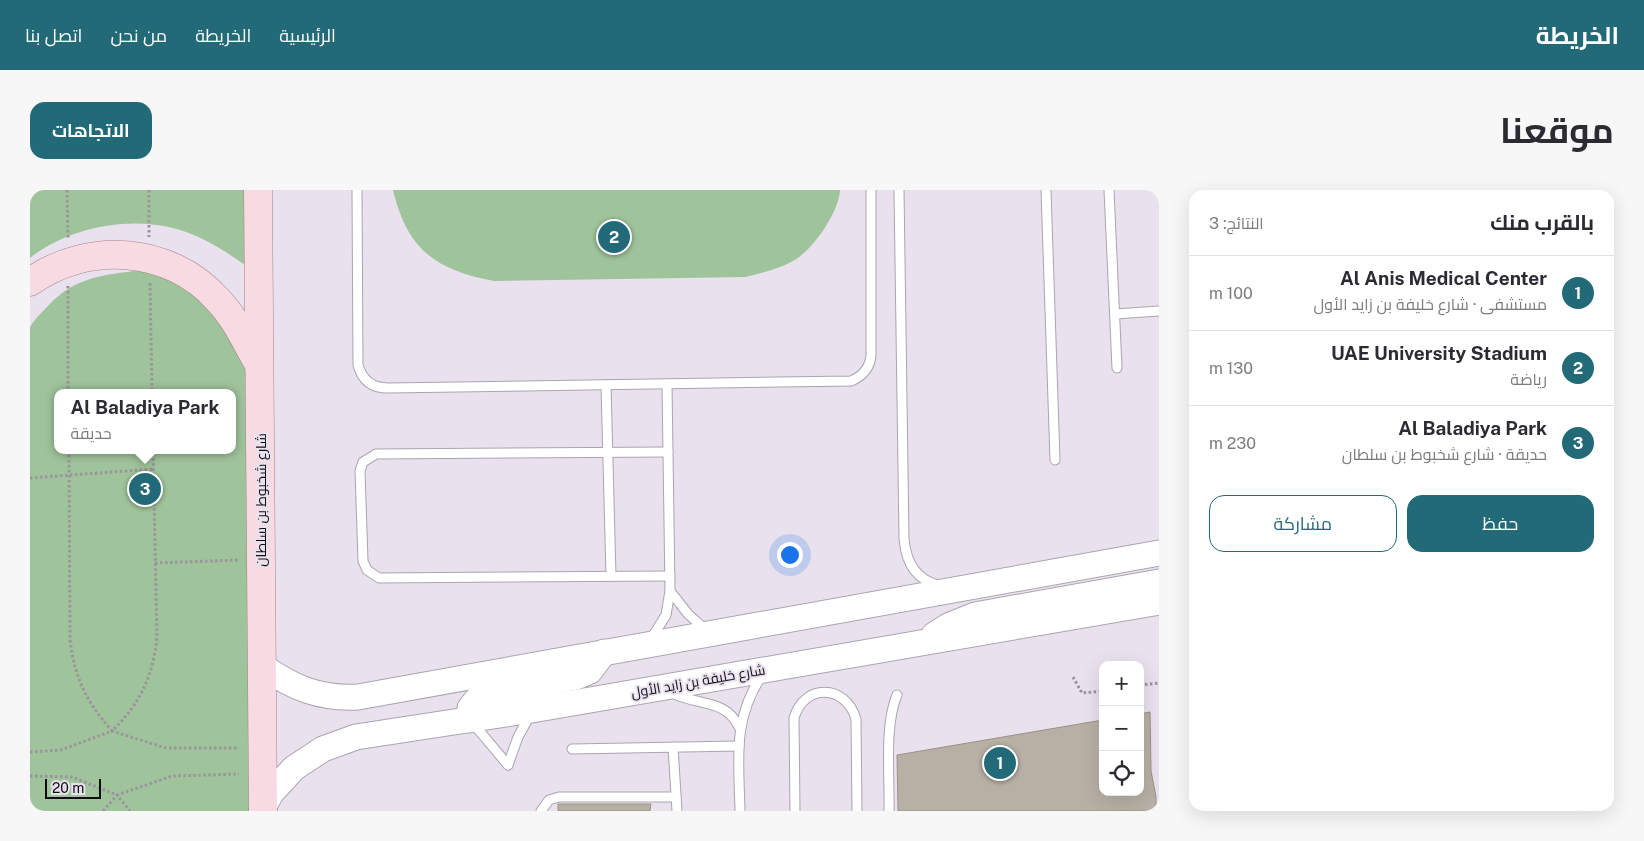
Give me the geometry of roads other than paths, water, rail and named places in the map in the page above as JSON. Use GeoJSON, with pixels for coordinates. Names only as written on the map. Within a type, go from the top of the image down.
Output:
{"type":"FeatureCollection","features":[{"type":"Feature","properties":{"kind":"main road","name":"شارع شخبوط بن سلطان"},"geometry":{"type":"LineString","coordinates":[[258,190],[263,810]]}},
{"type":"Feature","properties":{"kind":"main road"},"geometry":{"type":"LineString","coordinates":[[30,282],[45,271],[68,261],[108,254],[149,259],[186,273],[216,298],[229,312],[260,367]]}},
{"type":"Feature","properties":{"kind":"main road"},"geometry":{"type":"LineString","coordinates":[[262,666],[301,690],[329,697],[351,697],[1159,553]]}},
{"type":"Feature","properties":{"kind":"main road"},"geometry":{"type":"LineString","coordinates":[[925,644],[948,626],[974,615],[1159,582]]}},
{"type":"Feature","properties":{"kind":"main road","name":"شارع خليفة بن زايد الأول"},"geometry":{"type":"LineString","coordinates":[[263,810],[271,793],[294,768],[308,757],[339,742],[356,737],[532,710],[766,669],[925,644],[1159,602]]}},
{"type":"Feature","properties":{"kind":"main road"},"geometry":{"type":"LineString","coordinates":[[470,720],[470,708],[479,697],[576,677],[596,665],[604,652]]}},
{"type":"Feature","properties":{"kind":"lane"},"geometry":{"type":"LineString","coordinates":[[357,190],[358,365],[360,372],[368,383],[388,388],[851,382],[864,374],[871,355],[871,190]]}},
{"type":"Feature","properties":{"kind":"lane"},"geometry":{"type":"LineString","coordinates":[[899,190],[905,548],[911,565],[922,578],[937,584],[964,588]]}},
{"type":"Feature","properties":{"kind":"lane"},"geometry":{"type":"LineString","coordinates":[[1046,190],[1055,460]]}},
{"type":"Feature","properties":{"kind":"lane"},"geometry":{"type":"LineString","coordinates":[[1109,190],[1117,368]]}},
{"type":"Feature","properties":{"kind":"lane"},"geometry":{"type":"LineString","coordinates":[[1115,314],[1159,311]]}},
{"type":"Feature","properties":{"kind":"lane"},"geometry":{"type":"LineString","coordinates":[[646,644],[664,620],[670,591],[667,384]]}},
{"type":"Feature","properties":{"kind":"lane"},"geometry":{"type":"LineString","coordinates":[[606,385],[611,576]]}},
{"type":"Feature","properties":{"kind":"lane"},"geometry":{"type":"LineString","coordinates":[[668,452],[376,454],[363,462],[360,471],[363,561],[367,570],[374,576],[383,578],[670,576]]}},
{"type":"Feature","properties":{"kind":"lane"},"geometry":{"type":"LineString","coordinates":[[670,591],[688,614],[710,632]]}},
{"type":"Feature","properties":{"kind":"lane"},"geometry":{"type":"LineString","coordinates":[[739,727],[750,697],[766,669]]}},
{"type":"Feature","properties":{"kind":"lane"},"geometry":{"type":"LineString","coordinates":[[662,687],[682,698],[724,708],[736,720],[739,727],[740,746],[740,811]]}},
{"type":"Feature","properties":{"kind":"lane"},"geometry":{"type":"LineString","coordinates":[[795,811],[794,718],[796,710],[806,698],[821,692],[837,694],[854,711],[856,719],[857,811]]}},
{"type":"Feature","properties":{"kind":"lane"},"geometry":{"type":"LineString","coordinates":[[889,811],[890,725],[893,704],[897,695]]}},
{"type":"Feature","properties":{"kind":"lane"},"geometry":{"type":"LineString","coordinates":[[470,720],[477,731],[508,765],[518,736],[532,710]]}},
{"type":"Feature","properties":{"kind":"lane"},"geometry":{"type":"LineString","coordinates":[[572,749],[740,746]]}},
{"type":"Feature","properties":{"kind":"lane"},"geometry":{"type":"LineString","coordinates":[[673,747],[677,811]]}},
{"type":"Feature","properties":{"kind":"lane"},"geometry":{"type":"LineString","coordinates":[[541,811],[549,800],[559,797],[676,797]]}},
{"type":"Feature","properties":{"kind":"place","name":"UAE University Stadium"},"geometry":{"type":"Point","coordinates":[614,237]}},
{"type":"Feature","properties":{"kind":"place","name":"Al Baladiya Park"},"geometry":{"type":"Point","coordinates":[145,489]}},
{"type":"Feature","properties":{"kind":"place","name":"Al Anis Medical Center"},"geometry":{"type":"Point","coordinates":[1000,763]}}]}
